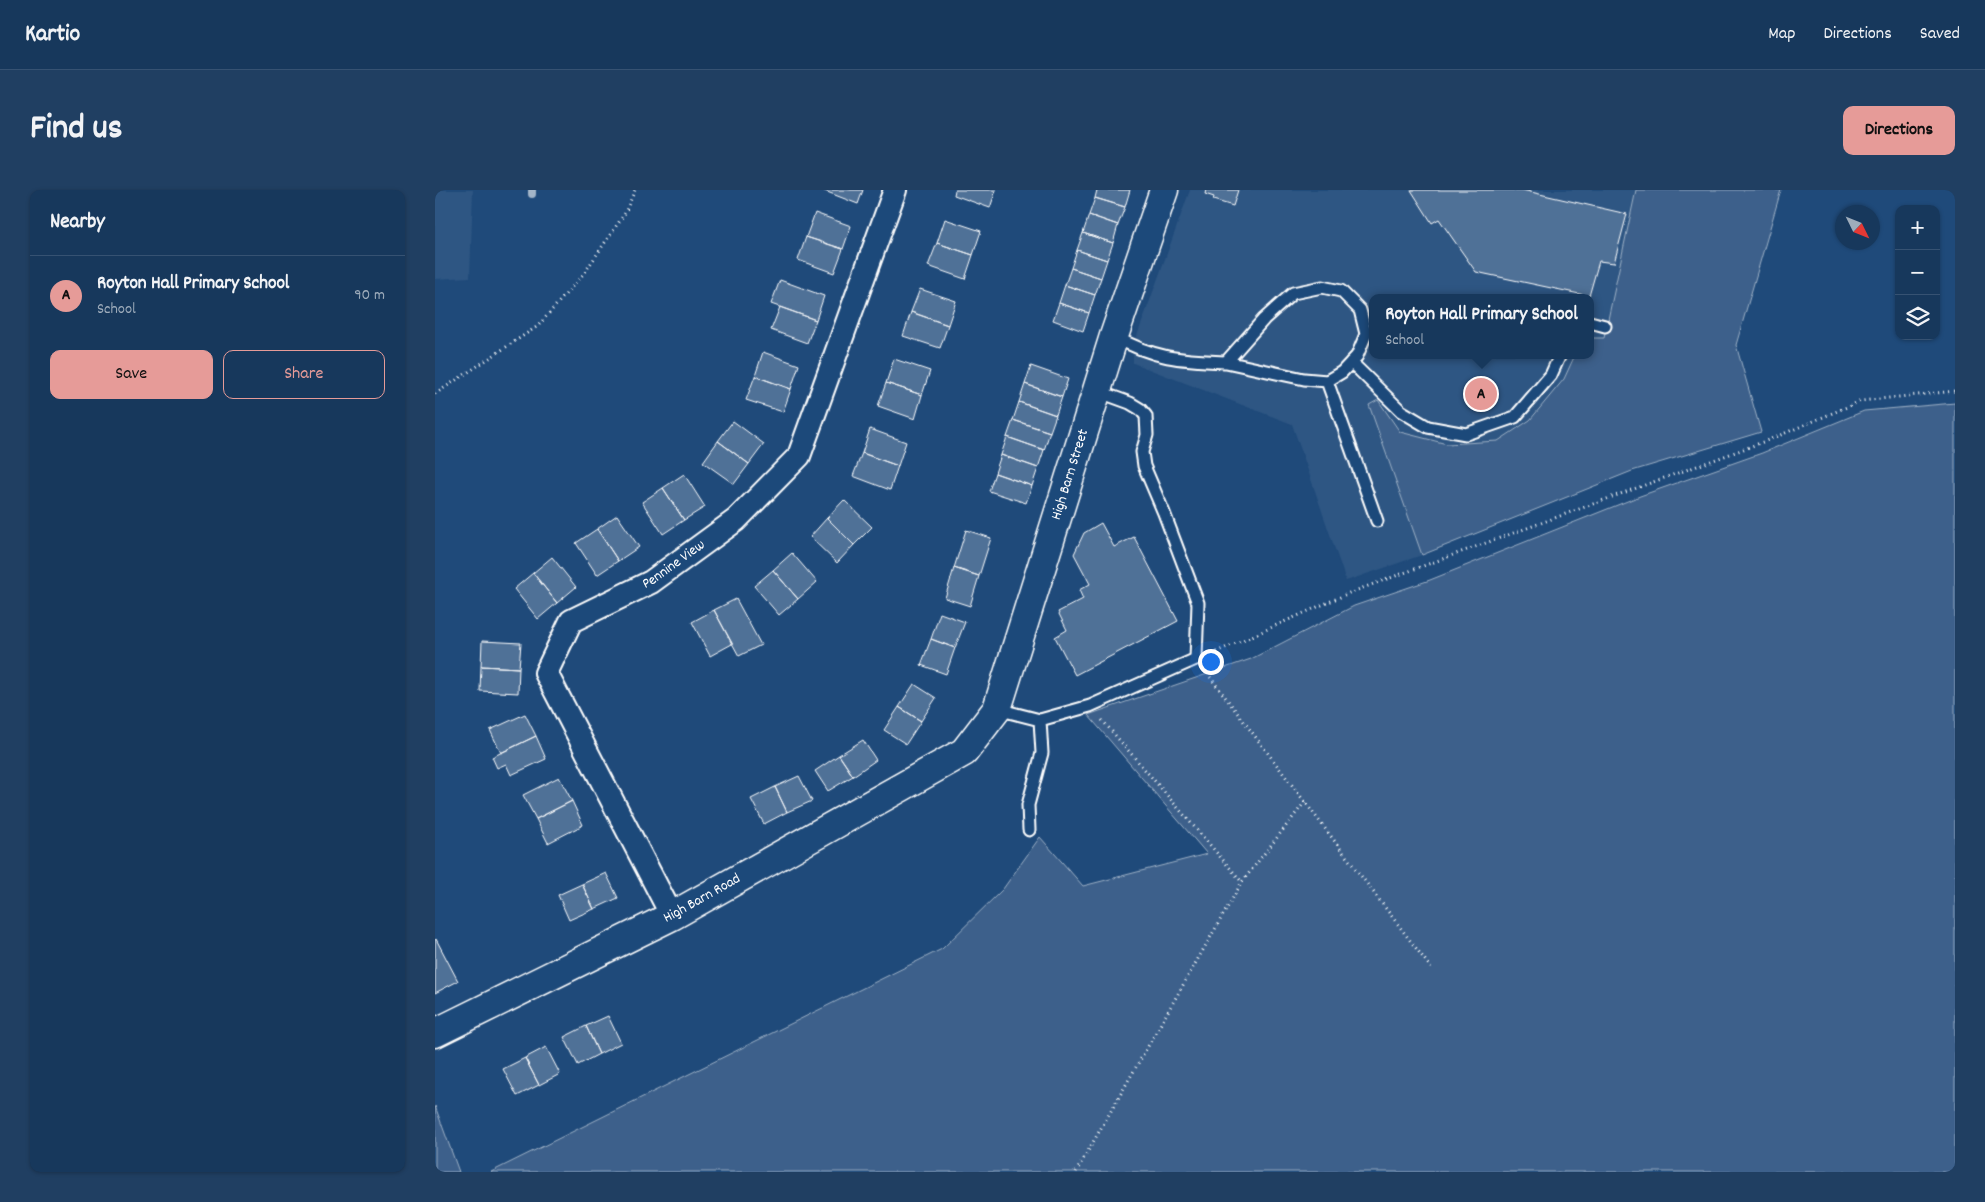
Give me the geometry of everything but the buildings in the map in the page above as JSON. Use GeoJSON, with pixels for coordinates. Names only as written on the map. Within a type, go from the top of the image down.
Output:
{"type":"FeatureCollection","features":[{"type":"Feature","properties":{"kind":"street","name":"Pennine View"},"geometry":{"type":"LineString","coordinates":[[672,916],[546,673],[571,621],[651,582],[736,520],[799,456],[895,190]]}},
{"type":"Feature","properties":{"kind":"street","name":"High Barn Street"},"geometry":{"type":"LineString","coordinates":[[964,752],[997,709],[1096,391],[1164,190]]}},
{"type":"Feature","properties":{"kind":"street","name":"High Barn Road"},"geometry":{"type":"LineString","coordinates":[[435,1033],[672,916],[964,752]]}},
{"type":"Feature","properties":{"kind":"lane"},"geometry":{"type":"LineString","coordinates":[[1114,336],[1133,347],[1169,359],[1226,362],[1304,379],[1327,381],[1342,372],[1357,356],[1366,334],[1360,310],[1341,291],[1323,287],[1293,293],[1264,319],[1226,362]]}},
{"type":"Feature","properties":{"kind":"lane"},"geometry":{"type":"LineString","coordinates":[[1594,323],[1605,326]]}},
{"type":"Feature","properties":{"kind":"lane"},"geometry":{"type":"LineString","coordinates":[[1351,362],[1401,411],[1428,427],[1466,434],[1515,416],[1551,375],[1558,359]]}},
{"type":"Feature","properties":{"kind":"lane"},"geometry":{"type":"LineString","coordinates":[[1327,381],[1377,520]]}},
{"type":"Feature","properties":{"kind":"lane"},"geometry":{"type":"LineString","coordinates":[[997,709],[1039,720],[1090,706],[1196,659],[1198,602],[1144,466],[1142,452],[1147,435],[1146,416],[1131,403],[1096,391]]}},
{"type":"Feature","properties":{"kind":"lane"},"geometry":{"type":"LineString","coordinates":[[1029,830],[1028,804],[1042,753],[1039,720]]}},
{"type":"Feature","properties":{"kind":"path"},"geometry":{"type":"LineString","coordinates":[[435,394],[537,326],[585,272],[625,213],[635,190]]}},
{"type":"Feature","properties":{"kind":"path"},"geometry":{"type":"LineString","coordinates":[[1431,968],[1196,659],[1225,649],[1349,593],[1771,439],[1861,401],[1955,391]]}},
{"type":"Feature","properties":{"kind":"path"},"geometry":{"type":"LineString","coordinates":[[1090,706],[1242,882]]}},
{"type":"Feature","properties":{"kind":"path"},"geometry":{"type":"LineString","coordinates":[[1076,1172],[1242,882],[1305,802]]}},
{"type":"Feature","properties":{"kind":"shaded area"},"geometry":{"type":"Polygon","coordinates":[[[435,190],[473,190],[470,277],[435,279],[435,190]]]}},
{"type":"Feature","properties":{"kind":"shaded area"},"geometry":{"type":"Polygon","coordinates":[[[1190,190],[1781,190],[1736,345],[1761,432],[1632,471],[1422,555],[1346,581],[1292,424],[1133,363],[1133,347],[1190,190]]]}},
{"type":"Feature","properties":{"kind":"shaded area"},"geometry":{"type":"Polygon","coordinates":[[[1636,190],[1781,190],[1736,345],[1761,432],[1632,471],[1422,555],[1369,405],[1378,400],[1400,432],[1447,444],[1498,441],[1530,420],[1564,379],[1573,359],[1594,359],[1594,338],[1604,338],[1636,190]]]}},
{"type":"Feature","properties":{"kind":"shaded area"},"geometry":{"type":"Polygon","coordinates":[[[1955,403],[1955,1172],[491,1172],[942,949],[1003,889],[1040,837],[1083,886],[1207,854],[1088,715],[1251,659],[1354,606],[1430,580],[1640,496],[1762,453],[1864,411],[1955,403]]]}},
{"type":"Feature","properties":{"kind":"shaded area"},"geometry":{"type":"Polygon","coordinates":[[[435,1106],[459,1172],[435,1172],[435,1106]]]}},
{"type":"Feature","properties":{"kind":"place","name":"Royton Hall Primary School"},"geometry":{"type":"Point","coordinates":[1481,394]}}]}
